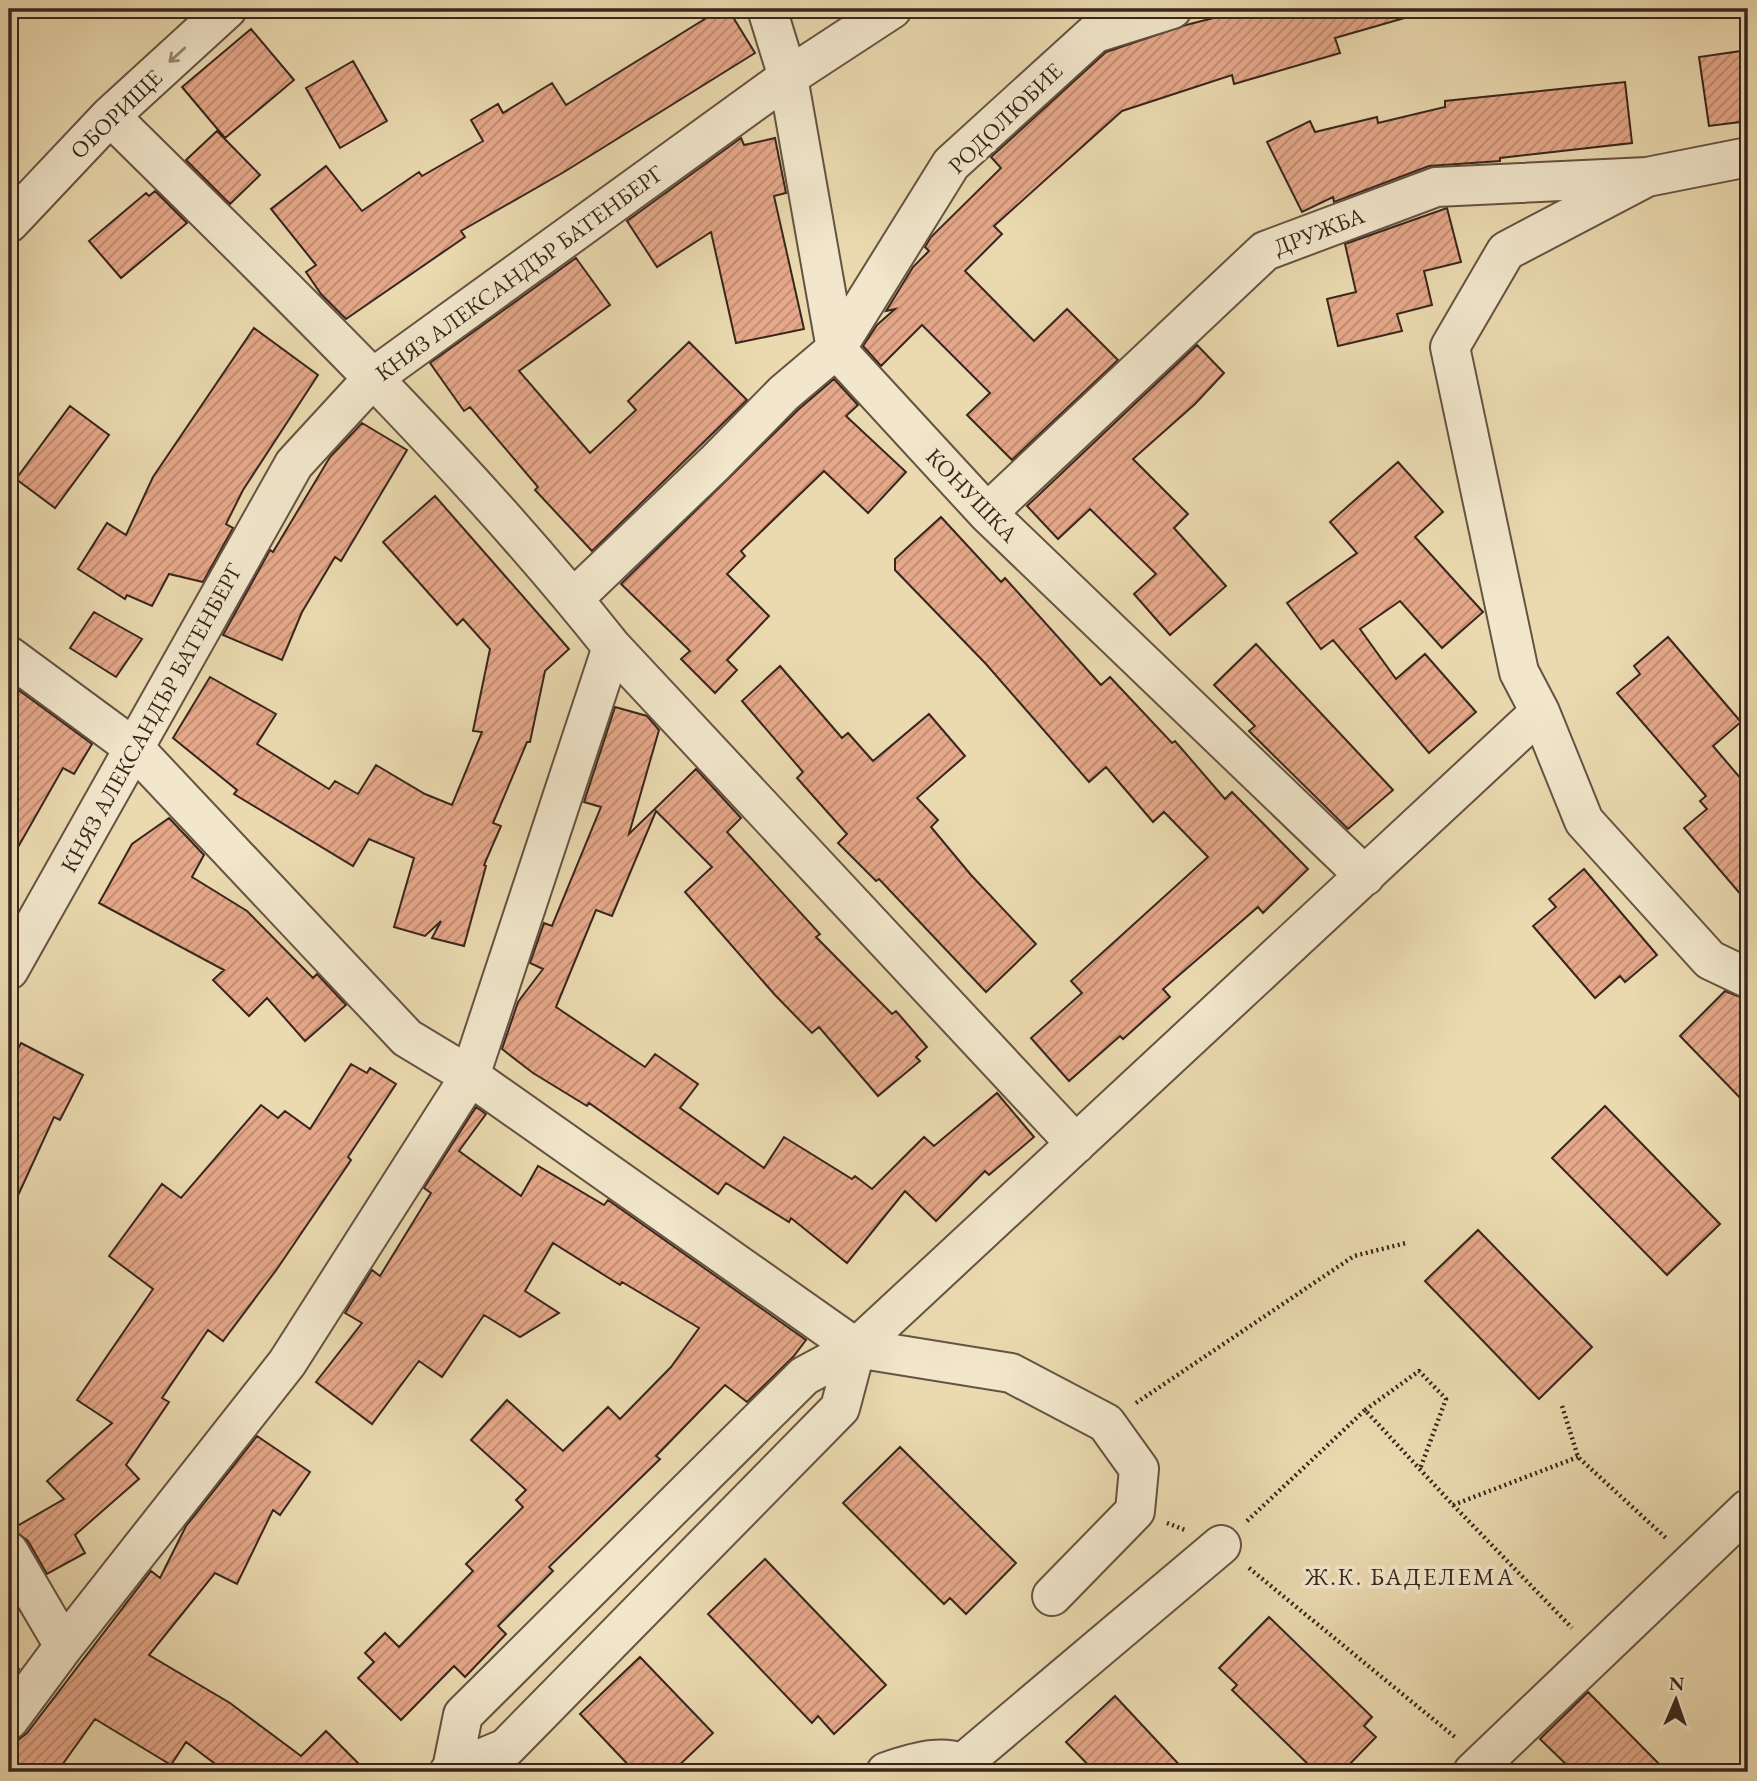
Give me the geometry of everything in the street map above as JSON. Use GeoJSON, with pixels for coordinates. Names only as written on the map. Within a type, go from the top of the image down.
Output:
{"type":"FeatureCollection","features":[{"type":"Feature","properties":{"kind":"street","name":"ОБОРИЩЕ"},"geometry":{"type":"LineString","coordinates":[[9,223],[110,116],[228,9]]}},
{"type":"Feature","properties":{"kind":"street"},"geometry":{"type":"LineString","coordinates":[[767,9],[788,77],[836,349]]}},
{"type":"Feature","properties":{"kind":"street","name":"КНЯЗ АЛЕКСАНДЪР БАТЕНБЕРГ"},"geometry":{"type":"LineString","coordinates":[[9,970],[293,464],[374,377],[788,77],[892,9]]}},
{"type":"Feature","properties":{"kind":"street","name":"РОДОЛЮБИЕ"},"geometry":{"type":"LineString","coordinates":[[573,598],[715,463],[783,393],[836,349],[951,164],[1095,33],[1172,9]]}},
{"type":"Feature","properties":{"kind":"street"},"geometry":{"type":"LineString","coordinates":[[110,116],[374,377],[573,598],[612,647],[1076,1144]]}},
{"type":"Feature","properties":{"kind":"street","name":"ДРУЖБА"},"geometry":{"type":"LineString","coordinates":[[986,513],[1265,251],[1436,187],[1647,177],[1748,157]]}},
{"type":"Feature","properties":{"kind":"street"},"geometry":{"type":"LineString","coordinates":[[1647,177],[1506,251],[1450,347],[1519,672],[1541,712],[1584,821],[1710,960],[1748,978]]}},
{"type":"Feature","properties":{"kind":"street","name":"КОНУШКА"},"geometry":{"type":"LineString","coordinates":[[836,349],[986,513],[1364,876]]}},
{"type":"Feature","properties":{"kind":"street"},"geometry":{"type":"LineString","coordinates":[[9,1720],[287,1363],[470,1076],[612,647]]}},
{"type":"Feature","properties":{"kind":"street"},"geometry":{"type":"LineString","coordinates":[[9,656],[134,748],[407,1038],[470,1076],[856,1348],[1011,1373],[1106,1423],[1139,1469],[1135,1511],[1052,1596]]}},
{"type":"Feature","properties":{"kind":"street"},"geometry":{"type":"LineString","coordinates":[[453,1771],[463,1715],[804,1376],[856,1348],[1541,712]]}},
{"type":"Feature","properties":{"kind":"street"},"geometry":{"type":"LineString","coordinates":[[453,1771],[506,1748],[840,1408],[856,1348]]}},
{"type":"Feature","properties":{"kind":"street"},"geometry":{"type":"LineString","coordinates":[[1478,1767],[1748,1509]]}},
{"type":"Feature","properties":{"kind":"street"},"geometry":{"type":"LineString","coordinates":[[886,1772],[919,1760],[970,1767],[1221,1545]]}},
{"type":"Feature","properties":{"kind":"street"},"geometry":{"type":"LineString","coordinates":[[9,1552],[64,1646]]}},
{"type":"Feature","properties":{"kind":"path"},"geometry":{"type":"LineString","coordinates":[[1106,1423],[1354,1256],[1406,1244]]}},
{"type":"Feature","properties":{"kind":"path"},"geometry":{"type":"LineString","coordinates":[[1221,1545],[1365,1410],[1419,1371],[1446,1399],[1420,1469]]}},
{"type":"Feature","properties":{"kind":"path"},"geometry":{"type":"LineString","coordinates":[[1562,1406],[1578,1457],[1692,1562]]}},
{"type":"Feature","properties":{"kind":"path"},"geometry":{"type":"LineString","coordinates":[[1365,1410],[1597,1653]]}},
{"type":"Feature","properties":{"kind":"path"},"geometry":{"type":"LineString","coordinates":[[1453,1505],[1578,1457]]}},
{"type":"Feature","properties":{"kind":"path"},"geometry":{"type":"LineString","coordinates":[[1135,1511],[1221,1545],[1478,1767]]}},
{"type":"Feature","properties":{"kind":"building"},"geometry":{"type":"Polygon","coordinates":[[[721,9],[728,9],[755,53],[564,172],[461,231],[465,237],[346,319],[321,294],[306,272],[316,265],[271,209],[326,166],[362,211],[419,172],[422,176],[483,141],[471,120],[498,104],[503,113],[552,83],[566,105],[721,9]]]}},
{"type":"Feature","properties":{"kind":"building"},"geometry":{"type":"Polygon","coordinates":[[[1249,9],[1407,9],[1408,17],[1335,38],[1340,53],[1234,84],[1232,75],[1122,111],[994,226],[1002,234],[965,271],[1034,341],[1067,309],[1118,360],[1012,460],[967,415],[990,393],[922,325],[881,366],[863,346],[877,325],[895,309],[886,311],[913,267],[929,251],[925,247],[931,237],[1001,168],[991,157],[1106,52],[1186,25],[1249,9]]]}},
{"type":"Feature","properties":{"kind":"building"},"geometry":{"type":"Polygon","coordinates":[[[251,29],[294,80],[225,138],[182,87],[251,29]]]}},
{"type":"Feature","properties":{"kind":"building"},"geometry":{"type":"Polygon","coordinates":[[[1748,50],[1748,121],[1709,126],[1699,57],[1748,50]]]}},
{"type":"Feature","properties":{"kind":"building"},"geometry":{"type":"Polygon","coordinates":[[[353,61],[387,121],[340,148],[306,88],[353,61]]]}},
{"type":"Feature","properties":{"kind":"building"},"geometry":{"type":"Polygon","coordinates":[[[1625,82],[1632,143],[1500,158],[1500,161],[1429,166],[1334,202],[1333,197],[1302,212],[1267,142],[1310,121],[1315,132],[1377,117],[1378,123],[1445,107],[1445,101],[1625,82]]]}},
{"type":"Feature","properties":{"kind":"building"},"geometry":{"type":"Polygon","coordinates":[[[217,131],[260,175],[230,204],[186,160],[217,131]]]}},
{"type":"Feature","properties":{"kind":"building"},"geometry":{"type":"Polygon","coordinates":[[[741,138],[744,145],[775,138],[786,193],[774,196],[804,329],[736,343],[711,232],[657,267],[627,221],[741,138]]]}},
{"type":"Feature","properties":{"kind":"building"},"geometry":{"type":"Polygon","coordinates":[[[155,191],[187,223],[121,278],[89,241],[146,193],[149,196],[155,191]]]}},
{"type":"Feature","properties":{"kind":"building"},"geometry":{"type":"Polygon","coordinates":[[[1447,208],[1461,262],[1424,271],[1432,305],[1397,314],[1402,331],[1338,346],[1327,299],[1356,292],[1345,244],[1447,208]]]}},
{"type":"Feature","properties":{"kind":"building"},"geometry":{"type":"Polygon","coordinates":[[[576,258],[610,305],[519,371],[590,453],[636,410],[628,401],[689,342],[747,400],[592,551],[535,490],[538,487],[470,407],[464,411],[430,363],[576,258]]]}},
{"type":"Feature","properties":{"kind":"building"},"geometry":{"type":"Polygon","coordinates":[[[254,328],[318,375],[243,490],[226,524],[233,528],[203,582],[169,574],[152,606],[127,595],[125,599],[78,569],[107,523],[126,535],[153,477],[254,328]]]}},
{"type":"Feature","properties":{"kind":"building"},"geometry":{"type":"Polygon","coordinates":[[[1197,345],[1224,373],[1195,404],[1133,459],[1188,514],[1174,528],[1226,586],[1170,635],[1134,594],[1156,574],[1090,509],[1058,539],[1027,506],[1197,345]]]}},
{"type":"Feature","properties":{"kind":"building"},"geometry":{"type":"Polygon","coordinates":[[[834,379],[858,405],[846,416],[906,472],[868,513],[824,471],[741,551],[745,556],[727,574],[769,616],[727,660],[737,670],[715,693],[681,659],[690,651],[621,584],[799,409],[834,379]]]}},
{"type":"Feature","properties":{"kind":"building"},"geometry":{"type":"Polygon","coordinates":[[[70,406],[109,435],[55,508],[16,479],[70,406]]]}},
{"type":"Feature","properties":{"kind":"building"},"geometry":{"type":"Polygon","coordinates":[[[362,423],[407,450],[341,561],[335,557],[302,612],[282,660],[223,635],[270,550],[273,552],[330,457],[362,423]]]}},
{"type":"Feature","properties":{"kind":"building"},"geometry":{"type":"Polygon","coordinates":[[[1398,462],[1443,512],[1415,537],[1483,612],[1442,648],[1400,601],[1360,629],[1396,679],[1425,654],[1476,712],[1429,753],[1333,640],[1321,649],[1287,603],[1357,553],[1330,522],[1398,462]]]}},
{"type":"Feature","properties":{"kind":"building"},"geometry":{"type":"Polygon","coordinates":[[[435,496],[569,649],[545,671],[530,742],[527,742],[493,823],[501,826],[484,865],[486,866],[464,946],[432,938],[441,921],[425,936],[394,927],[414,858],[369,839],[353,866],[234,794],[237,790],[173,738],[210,677],[276,714],[257,744],[329,789],[335,781],[358,794],[376,765],[425,794],[452,805],[482,732],[473,731],[490,649],[463,619],[457,625],[383,542],[435,496]]]}},
{"type":"Feature","properties":{"kind":"building"},"geometry":{"type":"Polygon","coordinates":[[[941,517],[1001,582],[1005,578],[1101,685],[1110,677],[1172,743],[1175,741],[1225,799],[1232,792],[1308,869],[1263,913],[1258,907],[1163,989],[1170,997],[1123,1039],[1120,1036],[1069,1081],[1031,1038],[1082,993],[1071,981],[1208,857],[1164,812],[1153,822],[1106,767],[1089,782],[986,664],[895,570],[895,559],[941,517]]]}},
{"type":"Feature","properties":{"kind":"building"},"geometry":{"type":"Polygon","coordinates":[[[94,612],[142,639],[116,677],[70,648],[94,612]]]}},
{"type":"Feature","properties":{"kind":"building"},"geometry":{"type":"Polygon","coordinates":[[[1668,637],[1741,722],[1713,746],[1748,787],[1748,903],[1684,828],[1707,809],[1700,801],[1706,796],[1617,693],[1640,674],[1634,666],[1668,637]]]}},
{"type":"Feature","properties":{"kind":"building"},"geometry":{"type":"Polygon","coordinates":[[[1256,644],[1393,790],[1348,829],[1249,731],[1255,726],[1214,685],[1256,644]]]}},
{"type":"Feature","properties":{"kind":"building"},"geometry":{"type":"Polygon","coordinates":[[[780,666],[842,738],[848,733],[873,761],[929,714],[965,756],[917,798],[938,820],[931,827],[971,875],[1036,944],[986,992],[879,879],[876,881],[838,843],[847,834],[797,778],[803,772],[742,701],[780,666]]]}},
{"type":"Feature","properties":{"kind":"building"},"geometry":{"type":"Polygon","coordinates":[[[9,683],[92,744],[74,774],[63,768],[9,863],[9,683]]]}},
{"type":"Feature","properties":{"kind":"building"},"geometry":{"type":"Polygon","coordinates":[[[615,707],[647,716],[659,730],[629,834],[696,769],[741,818],[727,832],[820,934],[816,937],[892,1014],[896,1011],[927,1047],[916,1057],[920,1061],[878,1096],[819,1027],[812,1033],[775,995],[685,892],[712,867],[656,811],[612,916],[596,910],[556,1007],[645,1067],[655,1054],[698,1084],[680,1108],[764,1168],[784,1137],[852,1179],[855,1176],[872,1189],[924,1137],[934,1146],[997,1093],[1034,1137],[989,1175],[985,1171],[936,1221],[905,1191],[847,1263],[791,1218],[789,1222],[726,1183],[718,1194],[589,1103],[587,1106],[533,1073],[502,1049],[518,1002],[543,969],[530,963],[544,923],[552,926],[601,807],[584,802],[615,707]]]}},
{"type":"Feature","properties":{"kind":"building"},"geometry":{"type":"Polygon","coordinates":[[[169,818],[204,855],[192,877],[247,911],[313,978],[317,974],[346,1005],[305,1041],[267,998],[249,1016],[213,980],[224,970],[99,903],[132,844],[169,818]]]}},
{"type":"Feature","properties":{"kind":"building"},"geometry":{"type":"Polygon","coordinates":[[[1584,869],[1657,955],[1625,982],[1620,976],[1595,998],[1533,926],[1556,907],[1549,899],[1584,869]]]}},
{"type":"Feature","properties":{"kind":"building"},"geometry":{"type":"Polygon","coordinates":[[[1725,991],[1748,1000],[1748,1106],[1680,1036],[1725,991]]]}},
{"type":"Feature","properties":{"kind":"building"},"geometry":{"type":"Polygon","coordinates":[[[21,1043],[83,1075],[60,1120],[54,1117],[9,1215],[9,1067],[21,1043]]]}},
{"type":"Feature","properties":{"kind":"building"},"geometry":{"type":"Polygon","coordinates":[[[351,1064],[367,1073],[370,1068],[396,1084],[348,1157],[351,1160],[277,1269],[223,1341],[208,1330],[162,1398],[169,1402],[126,1465],[139,1479],[75,1535],[85,1553],[47,1574],[28,1541],[12,1529],[64,1499],[47,1481],[112,1423],[77,1400],[153,1289],[109,1256],[162,1184],[181,1198],[261,1105],[278,1118],[285,1111],[310,1129],[351,1064]]]}},
{"type":"Feature","properties":{"kind":"building"},"geometry":{"type":"Polygon","coordinates":[[[1605,1106],[1720,1224],[1667,1275],[1552,1158],[1605,1106]]]}},
{"type":"Feature","properties":{"kind":"building"},"geometry":{"type":"Polygon","coordinates":[[[476,1107],[486,1114],[459,1151],[521,1196],[538,1166],[604,1205],[608,1200],[806,1340],[793,1357],[747,1402],[725,1385],[656,1456],[660,1459],[549,1567],[553,1571],[498,1626],[506,1634],[465,1677],[454,1666],[401,1720],[358,1678],[374,1662],[365,1653],[385,1633],[399,1647],[473,1571],[466,1564],[523,1507],[516,1500],[526,1490],[471,1440],[507,1400],[563,1451],[608,1407],[620,1419],[671,1367],[699,1328],[622,1282],[620,1285],[553,1243],[525,1291],[559,1313],[520,1337],[484,1315],[442,1377],[419,1361],[372,1424],[316,1382],[362,1323],[345,1313],[372,1270],[380,1276],[431,1193],[424,1188],[476,1107]]]}},
{"type":"Feature","properties":{"kind":"building"},"geometry":{"type":"Polygon","coordinates":[[[1478,1230],[1592,1347],[1539,1399],[1425,1281],[1478,1230]]]}},
{"type":"Feature","properties":{"kind":"building"},"geometry":{"type":"Polygon","coordinates":[[[257,1436],[310,1472],[280,1515],[273,1510],[237,1584],[215,1573],[149,1655],[230,1703],[301,1756],[326,1731],[367,1772],[226,1772],[186,1742],[171,1765],[95,1719],[57,1772],[9,1772],[9,1741],[18,1740],[27,1733],[151,1571],[160,1578],[186,1526],[257,1436]]]}},
{"type":"Feature","properties":{"kind":"building"},"geometry":{"type":"Polygon","coordinates":[[[900,1447],[1016,1563],[966,1614],[950,1598],[944,1604],[843,1503],[900,1447]]]}},
{"type":"Feature","properties":{"kind":"building"},"geometry":{"type":"Polygon","coordinates":[[[765,1559],[886,1685],[834,1734],[818,1716],[812,1723],[708,1614],[765,1559]]]}},
{"type":"Feature","properties":{"kind":"building"},"geometry":{"type":"Polygon","coordinates":[[[1269,1617],[1372,1717],[1364,1726],[1376,1737],[1342,1772],[1316,1772],[1232,1690],[1237,1685],[1219,1668],[1269,1617]]]}},
{"type":"Feature","properties":{"kind":"building"},"geometry":{"type":"Polygon","coordinates":[[[640,1657],[713,1733],[672,1772],[635,1772],[580,1714],[640,1657]]]}},
{"type":"Feature","properties":{"kind":"building"},"geometry":{"type":"Polygon","coordinates":[[[9,1661],[19,1669],[9,1684],[9,1661]]]}},
{"type":"Feature","properties":{"kind":"building"},"geometry":{"type":"Polygon","coordinates":[[[1588,1692],[1667,1772],[1574,1772],[1540,1739],[1588,1692]]]}},
{"type":"Feature","properties":{"kind":"building"},"geometry":{"type":"Polygon","coordinates":[[[1115,1696],[1186,1772],[1095,1772],[1066,1742],[1115,1696]]]}},
{"type":"Feature","properties":{"kind":"district","name":"Ж.К. БАДЕЛЕМА"},"geometry":{"type":"Point","coordinates":[1410,1576]}}]}
